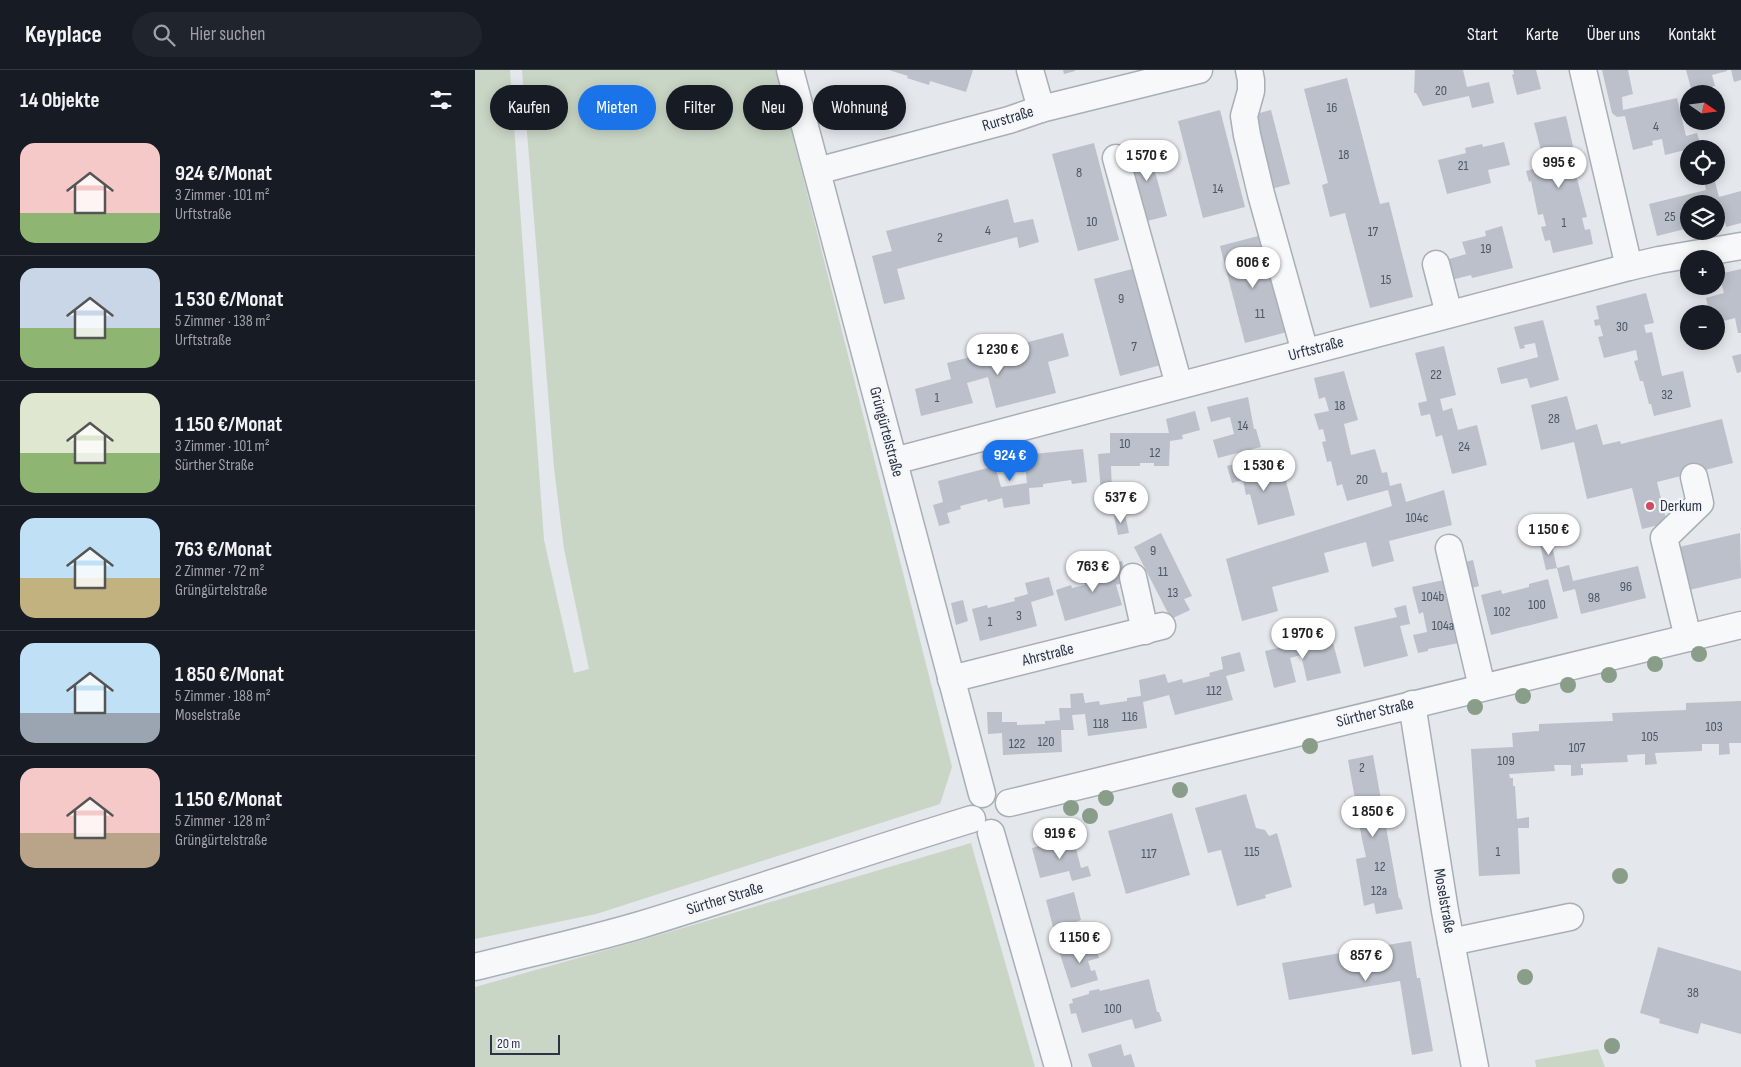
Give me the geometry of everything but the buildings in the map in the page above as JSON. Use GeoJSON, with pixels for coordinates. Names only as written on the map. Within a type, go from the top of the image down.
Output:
{"type":"FeatureCollection","features":[{"type":"Feature","properties":{"kind":"street","name":"Grüngürtelstraße"},"geometry":{"type":"LineString","coordinates":[[790,70],[982,794]]}},
{"type":"Feature","properties":{"kind":"street"},"geometry":{"type":"LineString","coordinates":[[1031,70],[1041,109]]}},
{"type":"Feature","properties":{"kind":"street","name":"Rurstraße"},"geometry":{"type":"LineString","coordinates":[[817,171],[1009,120],[1041,109],[1199,70]]}},
{"type":"Feature","properties":{"kind":"street"},"geometry":{"type":"LineString","coordinates":[[1249,70],[1251,91],[1244,116],[1247,135],[1261,194],[1305,352]]}},
{"type":"Feature","properties":{"kind":"street"},"geometry":{"type":"LineString","coordinates":[[1583,70],[1629,267]]}},
{"type":"Feature","properties":{"kind":"street"},"geometry":{"type":"LineString","coordinates":[[1116,158],[1179,386]]}},
{"type":"Feature","properties":{"kind":"street","name":"Urftstraße"},"geometry":{"type":"LineString","coordinates":[[894,460],[1629,267],[1741,246]]}},
{"type":"Feature","properties":{"kind":"street"},"geometry":{"type":"LineString","coordinates":[[1436,264],[1449,314]]}},
{"type":"Feature","properties":{"kind":"street"},"geometry":{"type":"LineString","coordinates":[[1688,638],[1664,538],[1700,503],[1694,477]]}},
{"type":"Feature","properties":{"kind":"street"},"geometry":{"type":"LineString","coordinates":[[1449,548],[1483,687]]}},
{"type":"Feature","properties":{"kind":"street","name":"Ahrstraße"},"geometry":{"type":"LineString","coordinates":[[951,679],[1154,629],[1133,577]]}},
{"type":"Feature","properties":{"kind":"street","name":"Sürther Straße"},"geometry":{"type":"LineString","coordinates":[[475,967],[596,937],[796,877],[982,826],[1001,830],[1008,822],[1011,812],[1009,803],[1741,625]]}},
{"type":"Feature","properties":{"kind":"street","name":"Moselstraße"},"geometry":{"type":"LineString","coordinates":[[1412,704],[1451,942],[1475,1067]]}},
{"type":"Feature","properties":{"kind":"street"},"geometry":{"type":"LineString","coordinates":[[1009,803],[1002,795],[992,792],[982,794],[976,798],[972,805],[982,826],[1058,1067]]}},
{"type":"Feature","properties":{"kind":"street"},"geometry":{"type":"LineString","coordinates":[[1451,942],[1570,917]]}},
{"type":"Feature","properties":{"kind":"green space"},"geometry":{"type":"Polygon","coordinates":[[[475,70],[510,70],[511,85],[490,85],[490,130],[514,130],[544,540],[574,673],[589,669],[564,549],[554,468],[527,130],[568,130],[568,85],[523,85],[522,70],[776,70],[780,85],[743,85],[743,130],[791,130],[952,767],[940,804],[596,914],[475,939],[475,70]]]}},
{"type":"Feature","properties":{"kind":"green space"},"geometry":{"type":"Polygon","coordinates":[[[971,843],[1035,1067],[475,1067],[475,987],[971,843]]]}},
{"type":"Feature","properties":{"kind":"green space"},"geometry":{"type":"Polygon","coordinates":[[[1598,1049],[1605,1067],[1536,1067],[1535,1060],[1598,1049]]]}},
{"type":"Feature","properties":{"kind":"place","name":"Derkum"},"geometry":{"type":"Point","coordinates":[1650,506]}}]}
